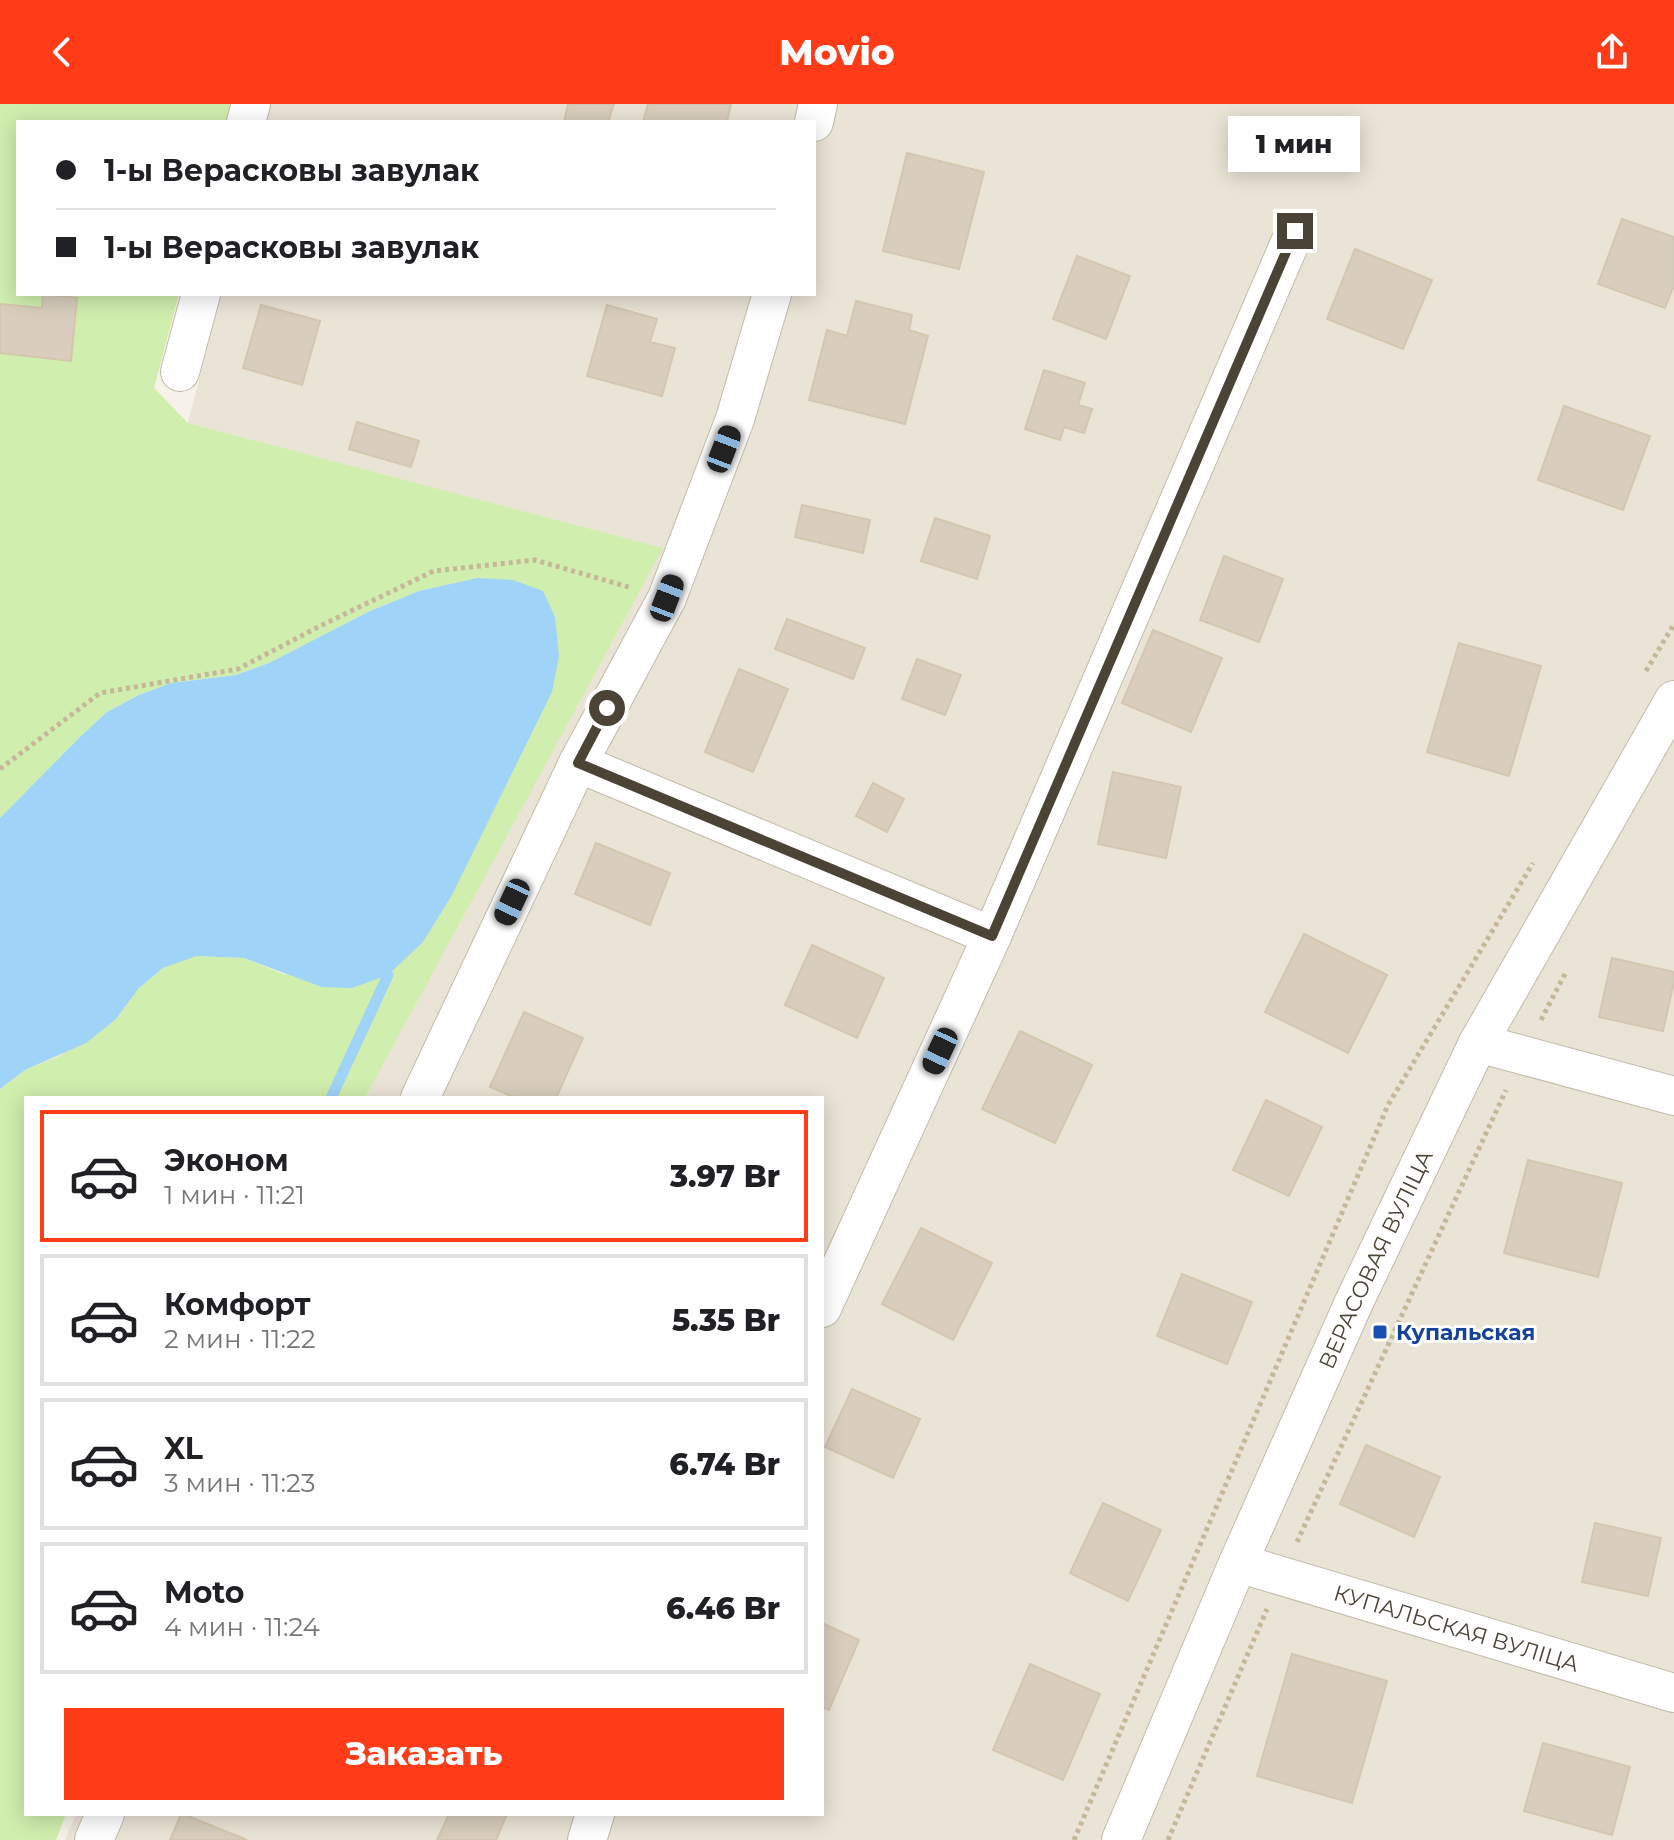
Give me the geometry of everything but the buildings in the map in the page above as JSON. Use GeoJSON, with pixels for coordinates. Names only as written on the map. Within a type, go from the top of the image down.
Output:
{"type":"FeatureCollection","features":[{"type":"Feature","properties":{"kind":"street"},"geometry":{"type":"LineString","coordinates":[[824,1304],[992,936],[1295,231]]}},
{"type":"Feature","properties":{"kind":"street"},"geometry":{"type":"LineString","coordinates":[[180,372],[200,296]]}},
{"type":"Feature","properties":{"kind":"street"},"geometry":{"type":"LineString","coordinates":[[421,1096],[578,763],[667,598],[735,419],[771,296]]}},
{"type":"Feature","properties":{"kind":"street","name":"ВЕРАСОВАЯ ВУЛІЦА"},"geometry":{"type":"LineString","coordinates":[[1121,1840],[1238,1563],[1355,1300],[1478,1043],[1674,700]]}},
{"type":"Feature","properties":{"kind":"street"},"geometry":{"type":"LineString","coordinates":[[578,763],[992,936]]}},
{"type":"Feature","properties":{"kind":"street"},"geometry":{"type":"LineString","coordinates":[[1478,1043],[1674,1096]]}},
{"type":"Feature","properties":{"kind":"street","name":"КУПАЛЬСКАЯ ВУЛІЦА"},"geometry":{"type":"LineString","coordinates":[[1238,1563],[1674,1693]]}},
{"type":"Feature","properties":{"kind":"street"},"geometry":{"type":"LineString","coordinates":[[94,1840],[104,1816]]}},
{"type":"Feature","properties":{"kind":"street"},"geometry":{"type":"LineString","coordinates":[[587,1840],[594,1816]]}},
{"type":"Feature","properties":{"kind":"path"},"geometry":{"type":"LineString","coordinates":[[0,769],[100,693],[238,669],[434,571],[535,560],[667,598]]}},
{"type":"Feature","properties":{"kind":"path"},"geometry":{"type":"LineString","coordinates":[[1168,1840],[1281,1576],[1523,1055],[1573,959]]}},
{"type":"Feature","properties":{"kind":"shaded area"},"geometry":{"type":"Polygon","coordinates":[[[271,104],[1674,104],[1674,1840],[65,1840],[75,1816],[824,1816],[824,1096],[366,1096],[662,548],[188,423],[220,296],[816,296],[816,120],[267,120],[271,104]]]}},
{"type":"Feature","properties":{"kind":"green space"},"geometry":{"type":"Polygon","coordinates":[[[0,104],[231,104],[227,120],[16,120],[16,296],[178,296],[154,388],[188,423],[663,548],[366,1096],[24,1096],[24,1816],[65,1816],[56,1840],[0,1840],[0,1089],[25,1070],[59,1056],[116,1019],[139,988],[163,968],[197,956],[244,958],[286,975],[477,578],[419,591],[370,611],[269,663],[236,675],[171,683],[139,695],[107,712],[0,818],[0,104]]]}},
{"type":"Feature","properties":{"kind":"water"},"geometry":{"type":"Polygon","coordinates":[[[477,578],[513,580],[543,591],[555,617],[559,656],[552,692],[452,895],[423,942],[388,975],[352,988],[322,987],[244,958],[197,956],[163,968],[139,988],[116,1019],[86,1043],[25,1070],[0,1089],[0,818],[107,712],[139,695],[171,683],[236,675],[269,663],[370,611],[419,591],[477,578]]]}},
{"type":"Feature","properties":{"kind":"waterway"},"geometry":{"type":"LineString","coordinates":[[332,1096],[388,975]]}},
{"type":"Feature","properties":{"kind":"place","name":"Купальская"},"geometry":{"type":"Point","coordinates":[1380,1332]}},
{"type":"Feature","properties":{"kind":"route"},"geometry":{"type":"LineString","coordinates":[[607,708],[578,763],[992,936],[1295,231]]}}]}
